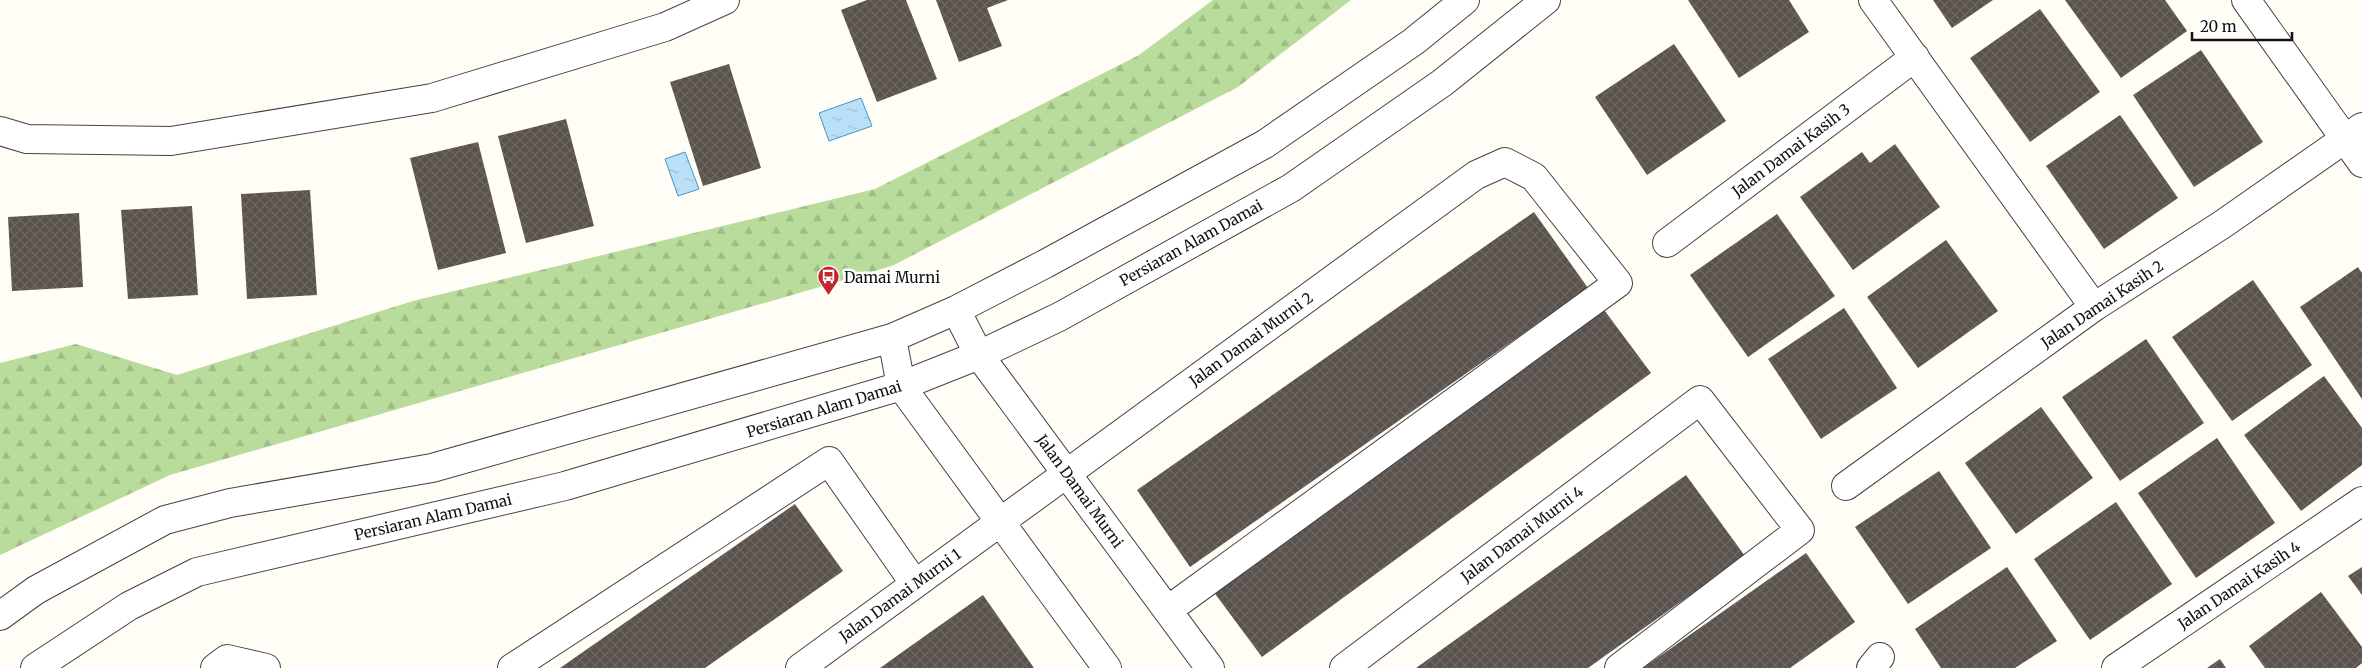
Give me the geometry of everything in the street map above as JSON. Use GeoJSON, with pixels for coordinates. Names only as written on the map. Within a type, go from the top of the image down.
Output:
{"type":"FeatureCollection","features":[{"type":"Feature","properties":{"kind":"street"},"geometry":{"type":"LineString","coordinates":[[0,131],[27,139],[172,141],[432,98],[665,27],[725,0]]}},
{"type":"Feature","properties":{"kind":"street"},"geometry":{"type":"LineString","coordinates":[[0,616],[36,590],[165,520],[230,503],[432,468],[892,338],[956,310],[1045,264],[1265,144],[1413,42],[1466,0]]}},
{"type":"Feature","properties":{"kind":"street","name":"Persiaran Alam Damai"},"geometry":{"type":"LineString","coordinates":[[36,668],[128,606],[197,572],[566,486],[901,386],[979,355],[1059,316],[1291,188],[1442,83],[1546,0]]}},
{"type":"Feature","properties":{"kind":"street"},"geometry":{"type":"LineString","coordinates":[[1874,0],[2094,307]]}},
{"type":"Feature","properties":{"kind":"street"},"geometry":{"type":"LineString","coordinates":[[2246,0],[2354,133],[2362,163]]}},
{"type":"Feature","properties":{"kind":"street","name":"Jalan Damai Kasih 3"},"geometry":{"type":"LineString","coordinates":[[1667,243],[1915,57]]}},
{"type":"Feature","properties":{"kind":"street","name":"Jalan Damai Kasih 2"},"geometry":{"type":"LineString","coordinates":[[1846,486],[2094,307],[2222,224],[2354,133]]}},
{"type":"Feature","properties":{"kind":"street","name":"Jalan Damai Murni 2"},"geometry":{"type":"LineString","coordinates":[[1001,523],[1067,472],[1468,181],[1505,162],[1534,177],[1618,283],[1168,610]]}},
{"type":"Feature","properties":{"kind":"street","name":"Jalan Damai Murni"},"geometry":{"type":"LineString","coordinates":[[956,310],[979,355],[1210,668]]}},
{"type":"Feature","properties":{"kind":"street"},"geometry":{"type":"LineString","coordinates":[[892,338],[901,386],[1001,523],[1099,665]]}},
{"type":"Feature","properties":{"kind":"street","name":"Jalan Damai Murni 4"},"geometry":{"type":"LineString","coordinates":[[1344,668],[1700,400],[1800,530],[1619,668]]}},
{"type":"Feature","properties":{"kind":"street"},"geometry":{"type":"LineString","coordinates":[[512,668],[829,461],[915,584]]}},
{"type":"Feature","properties":{"kind":"street","name":"Jalan Damai Kasih 4"},"geometry":{"type":"LineString","coordinates":[[2116,668],[2362,502]]}},
{"type":"Feature","properties":{"kind":"street","name":"Jalan Damai Murni 1"},"geometry":{"type":"LineString","coordinates":[[800,668],[1001,523]]}},
{"type":"Feature","properties":{"kind":"street"},"geometry":{"type":"LineString","coordinates":[[215,668],[228,659],[266,668]]}},
{"type":"Feature","properties":{"kind":"green space"},"geometry":{"type":"Polygon","coordinates":[[[1213,0],[1351,0],[1238,87],[892,266],[170,475],[0,555],[0,363],[76,344],[177,375],[413,301],[875,189],[1139,55],[1213,0]]]}},
{"type":"Feature","properties":{"kind":"water"},"geometry":{"type":"Polygon","coordinates":[[[861,98],[872,126],[829,141],[819,113],[861,98]]]}},
{"type":"Feature","properties":{"kind":"water"},"geometry":{"type":"Polygon","coordinates":[[[685,152],[699,189],[678,196],[665,159],[685,152]]]}},
{"type":"Feature","properties":{"kind":"building"},"geometry":{"type":"Polygon","coordinates":[[[867,0],[906,0],[937,79],[877,102],[841,10],[867,0]]]}},
{"type":"Feature","properties":{"kind":"building"},"geometry":{"type":"Polygon","coordinates":[[[936,0],[1008,0],[987,8],[1002,46],[959,62],[936,0]]]}},
{"type":"Feature","properties":{"kind":"building"},"geometry":{"type":"Polygon","coordinates":[[[1688,0],[1789,0],[1809,32],[1739,78],[1688,0]]]}},
{"type":"Feature","properties":{"kind":"building"},"geometry":{"type":"Polygon","coordinates":[[[1933,0],[1993,0],[1952,28],[1933,0]]]}},
{"type":"Feature","properties":{"kind":"building"},"geometry":{"type":"Polygon","coordinates":[[[2065,0],[2165,0],[2187,31],[2121,78],[2065,0]]]}},
{"type":"Feature","properties":{"kind":"building"},"geometry":{"type":"Polygon","coordinates":[[[2040,9],[2100,92],[2030,142],[1970,58],[2040,9]]]}},
{"type":"Feature","properties":{"kind":"building"},"geometry":{"type":"Polygon","coordinates":[[[1674,44],[1726,121],[1647,175],[1595,97],[1674,44]]]}},
{"type":"Feature","properties":{"kind":"building"},"geometry":{"type":"Polygon","coordinates":[[[2201,50],[2263,142],[2194,187],[2133,95],[2201,50]]]}},
{"type":"Feature","properties":{"kind":"building"},"geometry":{"type":"Polygon","coordinates":[[[729,64],[761,168],[703,186],[670,82],[729,64]]]}},
{"type":"Feature","properties":{"kind":"building"},"geometry":{"type":"Polygon","coordinates":[[[2120,115],[2178,198],[2104,249],[2046,166],[2120,115]]]}},
{"type":"Feature","properties":{"kind":"building"},"geometry":{"type":"Polygon","coordinates":[[[566,119],[594,226],[526,243],[498,136],[566,119]]]}},
{"type":"Feature","properties":{"kind":"building"},"geometry":{"type":"Polygon","coordinates":[[[478,142],[506,253],[438,270],[410,158],[478,142]]]}},
{"type":"Feature","properties":{"kind":"building"},"geometry":{"type":"Polygon","coordinates":[[[1895,144],[1940,207],[1853,270],[1800,197],[1862,152],[1870,163],[1895,144]]]}},
{"type":"Feature","properties":{"kind":"building"},"geometry":{"type":"Polygon","coordinates":[[[310,190],[317,295],[247,299],[241,194],[310,190]]]}},
{"type":"Feature","properties":{"kind":"building"},"geometry":{"type":"Polygon","coordinates":[[[192,206],[198,295],[128,299],[121,210],[192,206]]]}},
{"type":"Feature","properties":{"kind":"building"},"geometry":{"type":"Polygon","coordinates":[[[1534,212],[1588,288],[1190,567],[1137,490],[1534,212]]]}},
{"type":"Feature","properties":{"kind":"building"},"geometry":{"type":"Polygon","coordinates":[[[79,213],[83,287],[12,291],[8,217],[79,213]]]}},
{"type":"Feature","properties":{"kind":"building"},"geometry":{"type":"Polygon","coordinates":[[[1777,214],[1835,296],[1748,357],[1690,275],[1777,214]]]}},
{"type":"Feature","properties":{"kind":"building"},"geometry":{"type":"Polygon","coordinates":[[[1946,240],[1998,311],[1918,368],[1867,297],[1946,240]]]}},
{"type":"Feature","properties":{"kind":"building"},"geometry":{"type":"Polygon","coordinates":[[[2358,267],[2362,273],[2362,399],[2300,307],[2358,267]]]}},
{"type":"Feature","properties":{"kind":"building"},"geometry":{"type":"Polygon","coordinates":[[[2253,280],[2312,365],[2232,421],[2172,337],[2253,280]]]}},
{"type":"Feature","properties":{"kind":"building"},"geometry":{"type":"Polygon","coordinates":[[[1599,303],[1651,373],[1262,657],[1210,587],[1599,303]]]}},
{"type":"Feature","properties":{"kind":"building"},"geometry":{"type":"Polygon","coordinates":[[[1844,308],[1897,388],[1821,439],[1768,359],[1844,308]]]}},
{"type":"Feature","properties":{"kind":"building"},"geometry":{"type":"Polygon","coordinates":[[[2146,339],[2204,423],[2120,481],[2062,397],[2146,339]]]}},
{"type":"Feature","properties":{"kind":"building"},"geometry":{"type":"Polygon","coordinates":[[[2324,376],[2362,428],[2362,465],[2301,511],[2244,435],[2324,376]]]}},
{"type":"Feature","properties":{"kind":"building"},"geometry":{"type":"Polygon","coordinates":[[[2041,407],[2093,478],[2016,534],[1965,463],[2041,407]]]}},
{"type":"Feature","properties":{"kind":"building"},"geometry":{"type":"Polygon","coordinates":[[[2217,438],[2275,523],[2196,578],[2138,493],[2217,438]]]}},
{"type":"Feature","properties":{"kind":"building"},"geometry":{"type":"Polygon","coordinates":[[[1939,471],[1991,548],[1908,604],[1855,527],[1939,471]]]}},
{"type":"Feature","properties":{"kind":"building"},"geometry":{"type":"Polygon","coordinates":[[[1686,475],[1745,556],[1588,668],[1416,668],[1686,475]]]}},
{"type":"Feature","properties":{"kind":"building"},"geometry":{"type":"Polygon","coordinates":[[[2116,502],[2172,584],[2090,640],[2034,559],[2116,502]]]}},
{"type":"Feature","properties":{"kind":"building"},"geometry":{"type":"Polygon","coordinates":[[[795,504],[843,571],[705,668],[560,668],[795,504]]]}},
{"type":"Feature","properties":{"kind":"building"},"geometry":{"type":"Polygon","coordinates":[[[1806,553],[1855,622],[1790,668],[1643,668],[1806,553]]]}},
{"type":"Feature","properties":{"kind":"building"},"geometry":{"type":"Polygon","coordinates":[[[2007,567],[2057,641],[2015,668],[1941,668],[1915,629],[2007,567]]]}},
{"type":"Feature","properties":{"kind":"building"},"geometry":{"type":"Polygon","coordinates":[[[2362,567],[2362,595],[2348,576],[2362,567]]]}},
{"type":"Feature","properties":{"kind":"building"},"geometry":{"type":"Polygon","coordinates":[[[2321,592],[2362,647],[2362,663],[2356,668],[2265,668],[2249,646],[2321,592]]]}},
{"type":"Feature","properties":{"kind":"building"},"geometry":{"type":"Polygon","coordinates":[[[983,595],[1034,668],[880,668],[922,638],[983,595]]]}},
{"type":"Feature","properties":{"kind":"building"},"geometry":{"type":"Polygon","coordinates":[[[2220,659],[2226,668],[2207,668],[2220,659]]]}},
{"type":"Feature","properties":{"kind":"place","name":"Damai Murni"},"geometry":{"type":"Point","coordinates":[828,296]}}]}
